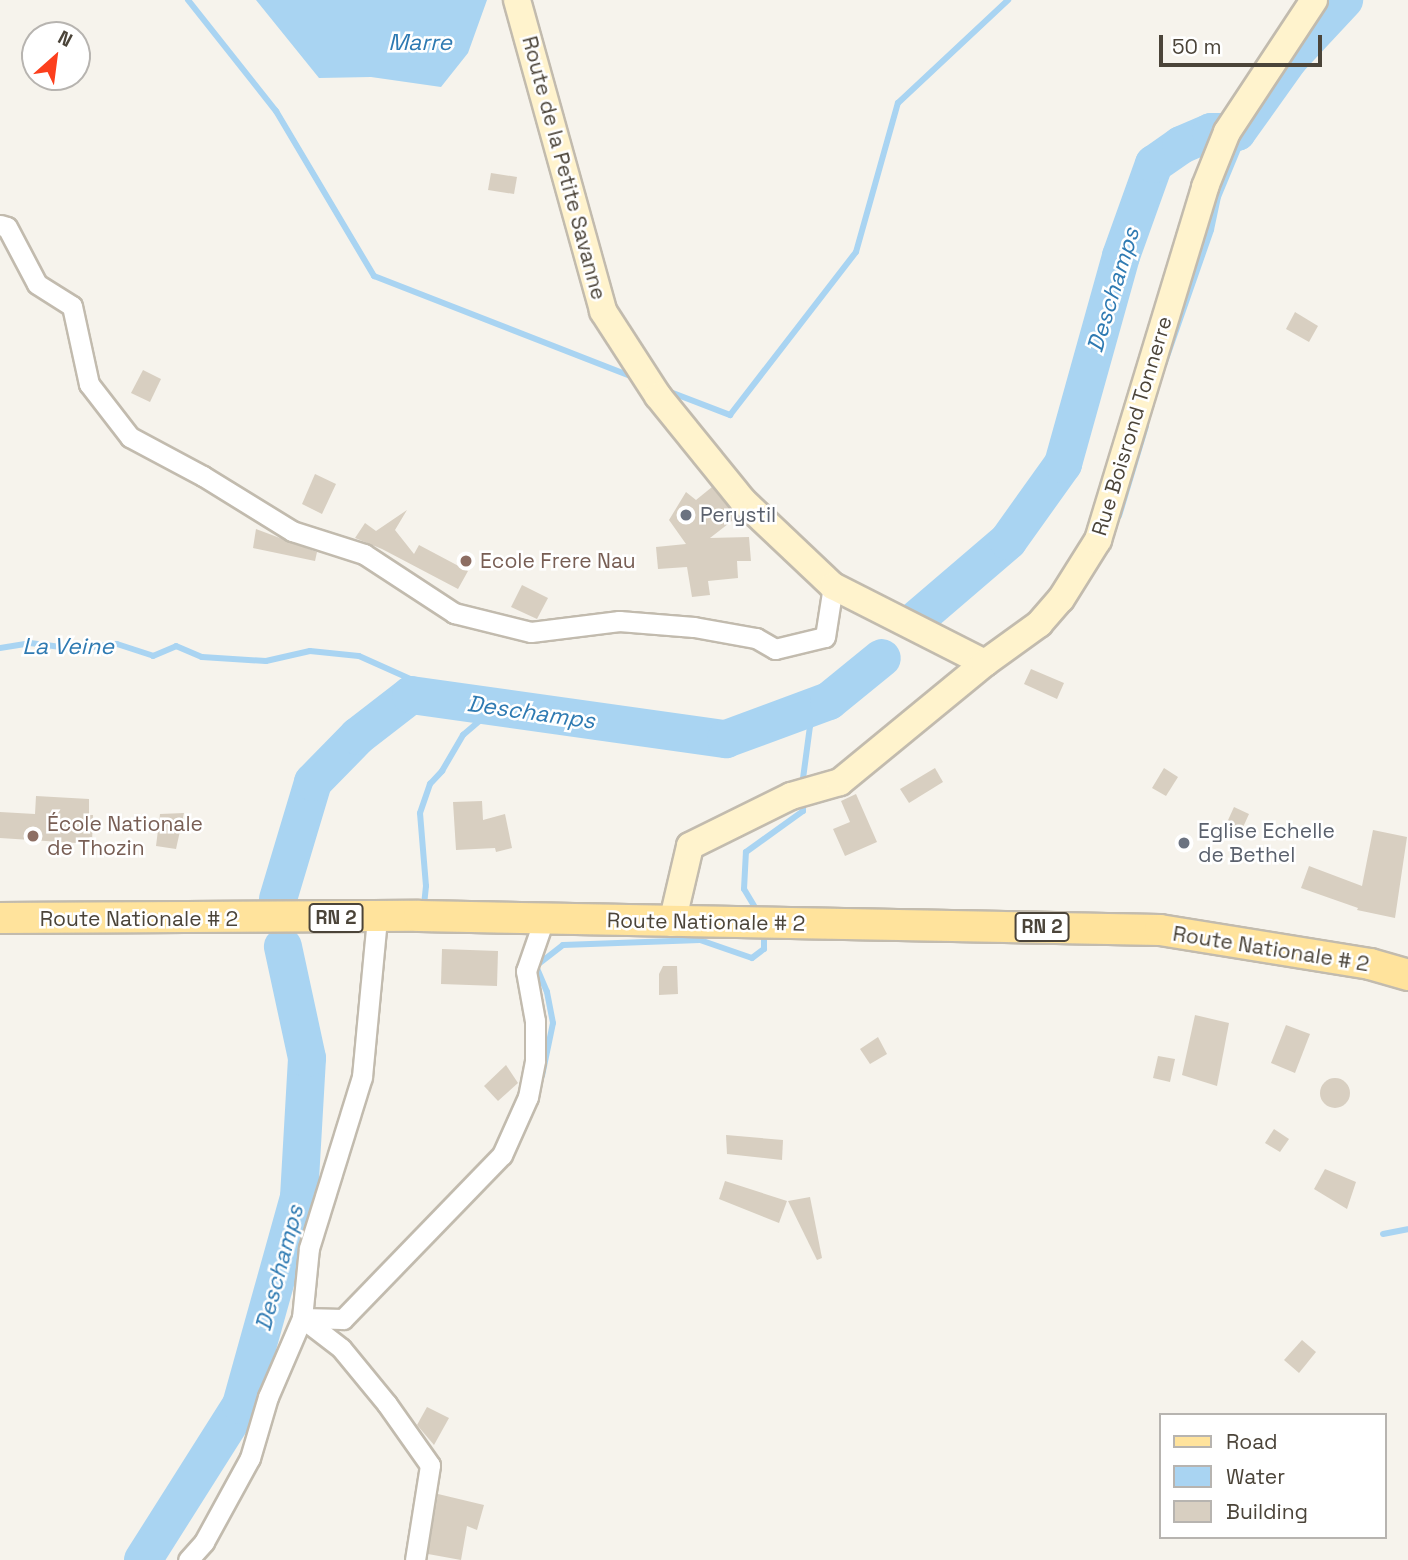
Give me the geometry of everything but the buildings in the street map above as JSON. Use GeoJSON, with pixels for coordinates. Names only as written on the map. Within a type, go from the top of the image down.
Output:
{"type":"FeatureCollection","features":[{"type":"Feature","properties":{"kind":"main road","name":"Route Nationale # 2"},"geometry":{"type":"LineString","coordinates":[[0,918],[377,917],[1160,930],[1370,964],[1408,975]]}},
{"type":"Feature","properties":{"kind":"street","name":"Route de la Petite Savanne"},"geometry":{"type":"LineString","coordinates":[[517,0],[603,311],[658,396],[743,501],[833,586],[985,663]]}},
{"type":"Feature","properties":{"kind":"street","name":"Rue Boisrond Tonnerre"},"geometry":{"type":"LineString","coordinates":[[672,923],[690,846],[792,796],[839,782],[985,663],[1040,624],[1065,593],[1097,540],[1208,180],[1227,132],[1314,0]]}},
{"type":"Feature","properties":{"kind":"street"},"geometry":{"type":"LineString","coordinates":[[0,225],[7,227],[37,284],[72,306],[89,384],[130,437],[203,476],[292,531],[364,554],[454,614],[531,632],[619,621],[694,627],[756,638],[775,649],[825,637],[833,586]]}},
{"type":"Feature","properties":{"kind":"street"},"geometry":{"type":"LineString","coordinates":[[188,1560],[204,1542],[250,1458],[268,1397],[302,1318],[309,1248],[362,1077],[377,917]]}},
{"type":"Feature","properties":{"kind":"street"},"geometry":{"type":"LineString","coordinates":[[302,1318],[343,1319],[502,1156],[528,1097],[535,1060],[535,1021],[526,971],[544,919]]}},
{"type":"Feature","properties":{"kind":"street"},"geometry":{"type":"LineString","coordinates":[[302,1318],[341,1348],[387,1404],[430,1465],[415,1560]]}},
{"type":"Feature","properties":{"kind":"water","name":"Marre"},"geometry":{"type":"Polygon","coordinates":[[[256,0],[487,0],[468,53],[441,87],[371,77],[319,78],[256,0]]]}},
{"type":"Feature","properties":{"kind":"waterway"},"geometry":{"type":"LineString","coordinates":[[188,0],[276,111],[374,276],[635,378]]}},
{"type":"Feature","properties":{"kind":"waterway"},"geometry":{"type":"LineString","coordinates":[[665,390],[730,415],[856,252],[898,103],[1008,0]]}},
{"type":"Feature","properties":{"kind":"waterway","name":"Deschamps"},"geometry":{"type":"LineString","coordinates":[[917,619],[1008,541],[1063,464],[1121,256],[1154,164],[1181,145],[1211,132],[1237,132],[1289,59],[1344,0]]}},
{"type":"Feature","properties":{"kind":"waterway"},"geometry":{"type":"LineString","coordinates":[[1164,365],[1211,230],[1218,197],[1252,115]]}},
{"type":"Feature","properties":{"kind":"waterway"},"geometry":{"type":"LineString","coordinates":[[1119,516],[1146,426]]}},
{"type":"Feature","properties":{"kind":"waterway","name":"La Veine"},"geometry":{"type":"LineString","coordinates":[[0,648],[30,643],[77,649],[117,644],[153,656],[176,646],[202,657],[266,661],[310,651],[359,656],[455,699]]}},
{"type":"Feature","properties":{"kind":"waterway","name":"Deschamps"},"geometry":{"type":"LineString","coordinates":[[278,899],[313,782],[358,736],[411,695],[726,739],[829,701],[882,658]]}},
{"type":"Feature","properties":{"kind":"waterway"},"geometry":{"type":"LineString","coordinates":[[424,905],[426,886],[420,813],[430,784],[442,771],[463,735],[497,706]]}},
{"type":"Feature","properties":{"kind":"waterway"},"geometry":{"type":"LineString","coordinates":[[802,786],[810,726],[808,709]]}},
{"type":"Feature","properties":{"kind":"waterway"},"geometry":{"type":"LineString","coordinates":[[756,909],[744,889],[746,852],[803,811],[803,801]]}},
{"type":"Feature","properties":{"kind":"waterway"},"geometry":{"type":"LineString","coordinates":[[542,1076],[553,1023],[547,992],[536,966],[563,945],[700,940],[752,958],[764,949],[764,935]]}},
{"type":"Feature","properties":{"kind":"waterway","name":"Deschamps"},"geometry":{"type":"LineString","coordinates":[[143,1560],[241,1405],[299,1197],[307,1058],[283,947]]}},
{"type":"Feature","properties":{"kind":"waterway"},"geometry":{"type":"LineString","coordinates":[[1383,1234],[1408,1229]]}},
{"type":"Feature","properties":{"kind":"place","name":"Perystil"},"geometry":{"type":"Point","coordinates":[686,515]}},
{"type":"Feature","properties":{"kind":"place","name":"Ecole Frere Nau"},"geometry":{"type":"Point","coordinates":[466,561]}},
{"type":"Feature","properties":{"kind":"place","name":"École Nationale de Thozin"},"geometry":{"type":"Point","coordinates":[33,836]}},
{"type":"Feature","properties":{"kind":"place","name":"Eglise Echelle de Bethel"},"geometry":{"type":"Point","coordinates":[1184,843]}}]}
